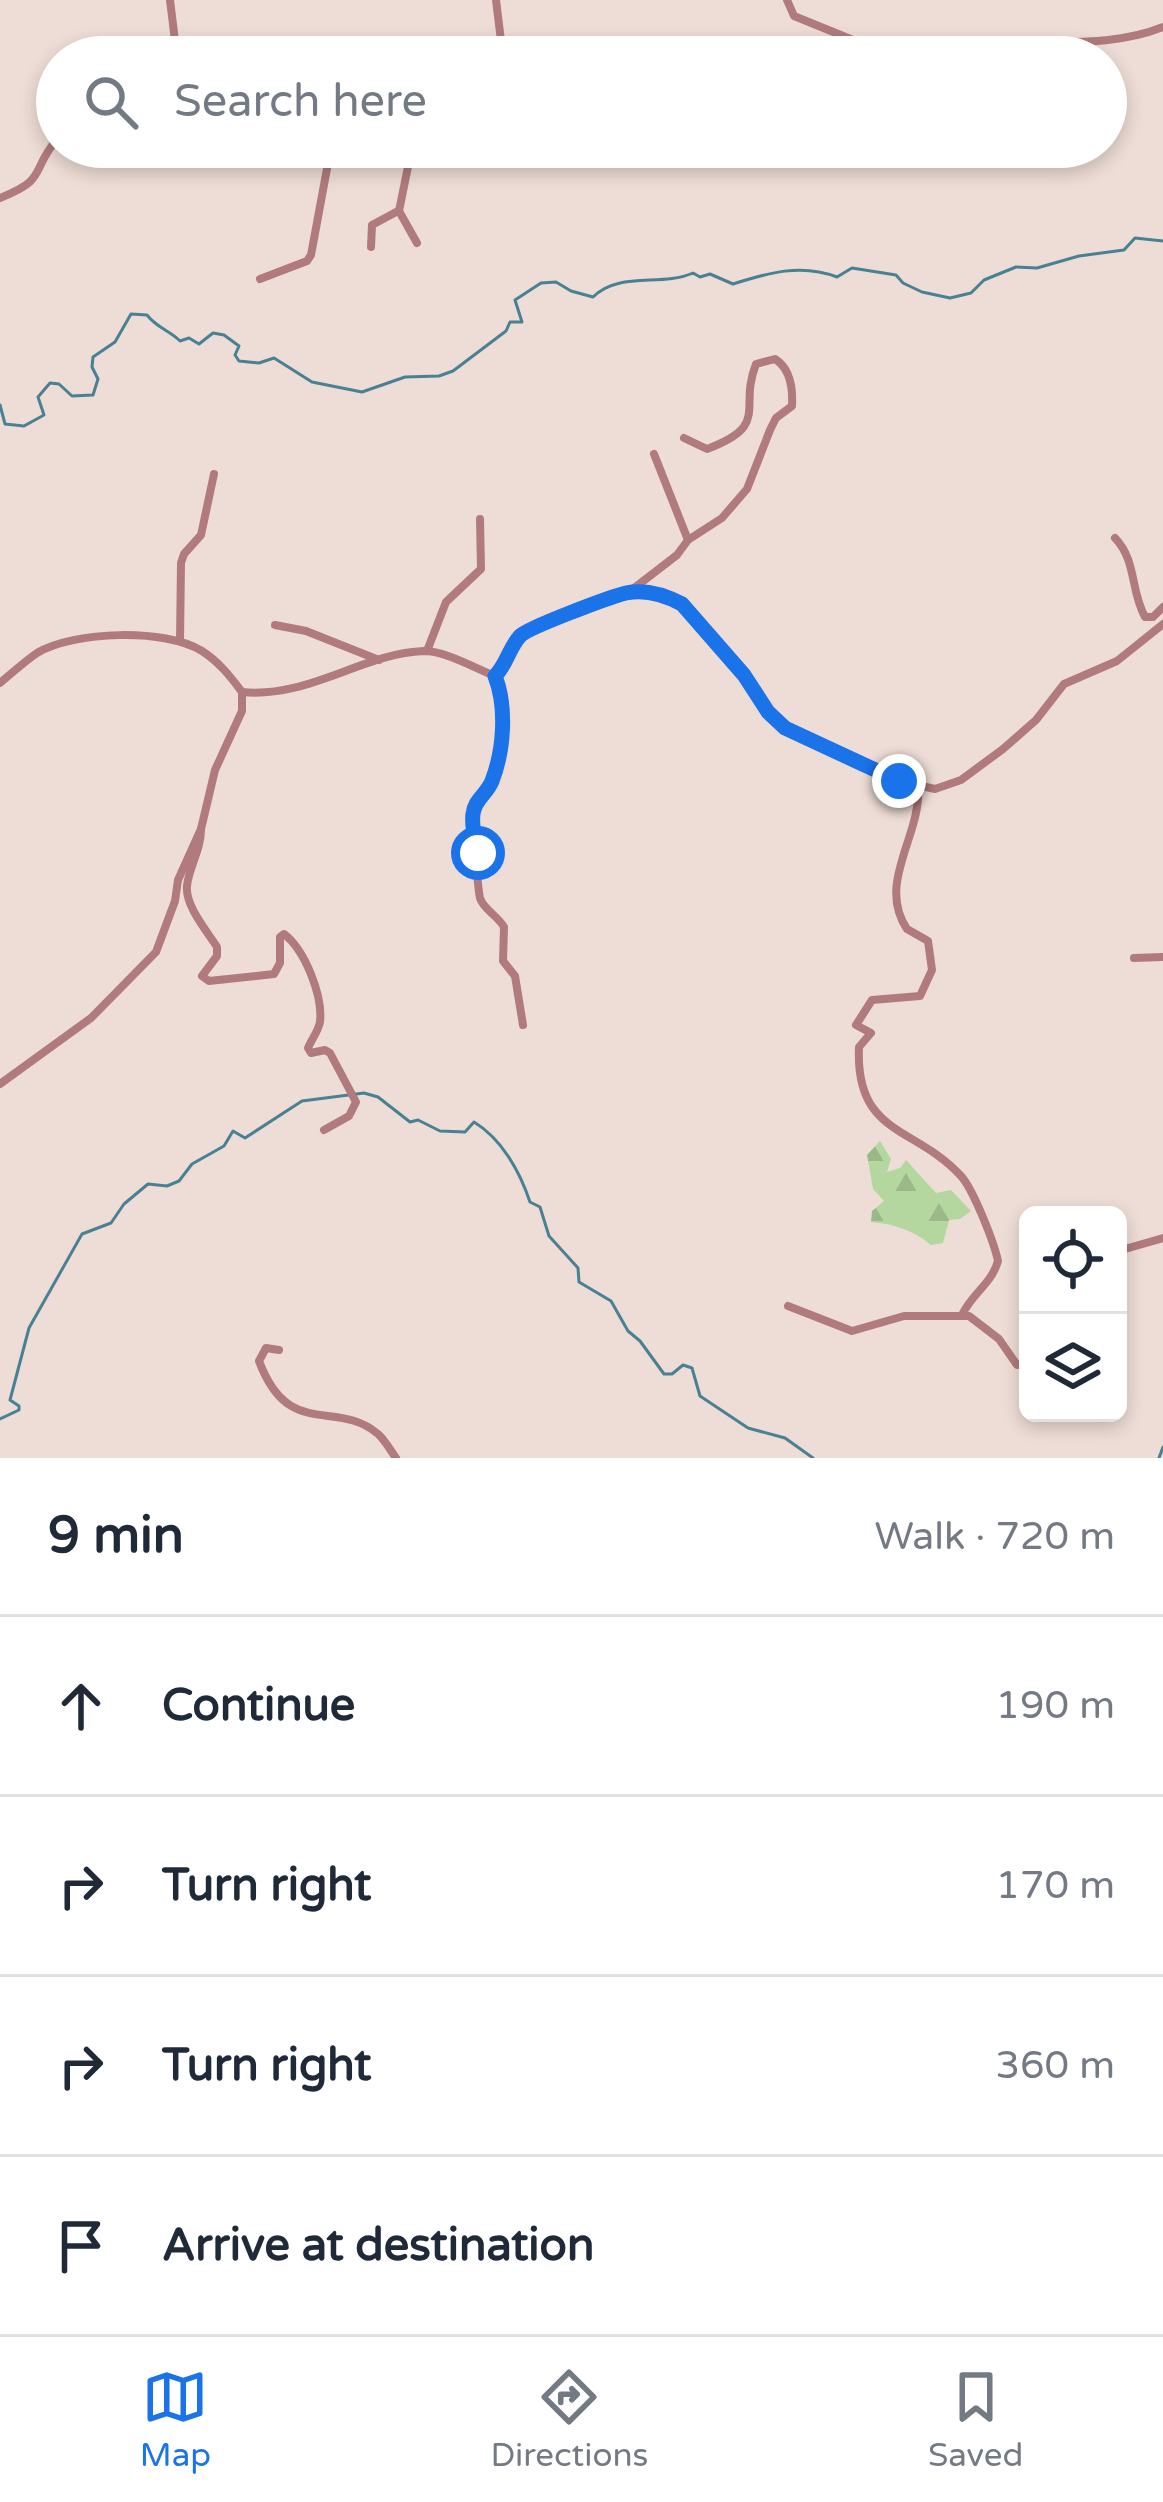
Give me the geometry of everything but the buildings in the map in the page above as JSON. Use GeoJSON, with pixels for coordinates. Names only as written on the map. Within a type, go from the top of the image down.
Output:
{"type":"FeatureCollection","features":[{"type":"Feature","properties":{"kind":"street"},"geometry":{"type":"LineString","coordinates":[[170,0],[174,36]]}},
{"type":"Feature","properties":{"kind":"street"},"geometry":{"type":"LineString","coordinates":[[496,0],[500,36]]}},
{"type":"Feature","properties":{"kind":"street"},"geometry":{"type":"LineString","coordinates":[[787,0],[794,16],[843,36]]}},
{"type":"Feature","properties":{"kind":"street"},"geometry":{"type":"LineString","coordinates":[[1127,39],[1163,27]]}},
{"type":"Feature","properties":{"kind":"street"},"geometry":{"type":"LineString","coordinates":[[0,198],[37,178],[41,168]]}},
{"type":"Feature","properties":{"kind":"street"},"geometry":{"type":"LineString","coordinates":[[260,279],[307,261],[311,255],[327,168]]}},
{"type":"Feature","properties":{"kind":"street"},"geometry":{"type":"LineString","coordinates":[[408,168],[399,211],[417,243]]}},
{"type":"Feature","properties":{"kind":"street"},"geometry":{"type":"LineString","coordinates":[[371,247],[372,225],[399,211]]}},
{"type":"Feature","properties":{"kind":"street"},"geometry":{"type":"LineString","coordinates":[[495,676],[507,664],[518,638],[538,623],[576,614],[628,592],[677,556],[688,540],[722,518],[747,489],[776,418],[792,406],[791,381],[783,364],[775,358],[756,364],[748,420],[738,436],[707,449],[684,438]]}},
{"type":"Feature","properties":{"kind":"street"},"geometry":{"type":"LineString","coordinates":[[655,454],[688,540]]}},
{"type":"Feature","properties":{"kind":"street"},"geometry":{"type":"LineString","coordinates":[[180,641],[181,563],[201,536],[214,474]]}},
{"type":"Feature","properties":{"kind":"street"},"geometry":{"type":"LineString","coordinates":[[427,651],[446,602],[481,569],[480,519]]}},
{"type":"Feature","properties":{"kind":"street"},"geometry":{"type":"LineString","coordinates":[[1114,538],[1125,548],[1133,569],[1135,599],[1144,616],[1154,616],[1163,607]]}},
{"type":"Feature","properties":{"kind":"street"},"geometry":{"type":"LineString","coordinates":[[628,592],[669,597],[682,604],[785,728],[918,788],[935,789],[962,780],[1036,720],[1064,684],[1117,662],[1163,624]]}},
{"type":"Feature","properties":{"kind":"street"},"geometry":{"type":"LineString","coordinates":[[275,625],[307,632],[380,661]]}},
{"type":"Feature","properties":{"kind":"street"},"geometry":{"type":"LineString","coordinates":[[0,683],[40,651],[107,634],[180,641],[224,669],[242,692],[242,711],[215,770],[201,829],[153,954],[91,1018],[0,1084]]}},
{"type":"Feature","properties":{"kind":"street"},"geometry":{"type":"LineString","coordinates":[[242,692],[292,689],[427,651],[495,676]]}},
{"type":"Feature","properties":{"kind":"street"},"geometry":{"type":"LineString","coordinates":[[495,676],[504,710],[496,766],[473,813],[474,831],[480,900],[504,927],[503,961],[515,976],[523,1025]]}},
{"type":"Feature","properties":{"kind":"street"},"geometry":{"type":"LineString","coordinates":[[918,788],[896,899],[907,929],[928,941],[932,970],[920,996],[872,1000],[857,1018],[856,1025],[871,1034],[859,1047],[859,1076],[890,1128],[934,1151],[971,1190],[998,1261],[987,1285],[973,1294],[962,1315]]}},
{"type":"Feature","properties":{"kind":"street"},"geometry":{"type":"LineString","coordinates":[[201,829],[201,848],[187,883],[188,896],[218,947],[203,979],[274,974],[280,963],[280,937],[284,934],[292,940],[303,957],[320,1019],[308,1048],[311,1053],[330,1053],[356,1102],[349,1116],[325,1130]]}},
{"type":"Feature","properties":{"kind":"street"},"geometry":{"type":"LineString","coordinates":[[1134,958],[1163,957]]}},
{"type":"Feature","properties":{"kind":"street"},"geometry":{"type":"LineString","coordinates":[[1127,1248],[1163,1238]]}},
{"type":"Feature","properties":{"kind":"street"},"geometry":{"type":"LineString","coordinates":[[788,1306],[852,1331],[904,1316],[962,1315],[985,1325],[1019,1365]]}},
{"type":"Feature","properties":{"kind":"street"},"geometry":{"type":"LineString","coordinates":[[279,1350],[266,1348],[259,1361],[290,1406],[307,1416],[346,1420],[371,1430],[381,1436],[395,1458]]}},
{"type":"Feature","properties":{"kind":"green space"},"geometry":{"type":"Polygon","coordinates":[[[880,1141],[891,1159],[887,1172],[906,1160],[936,1193],[951,1190],[971,1211],[949,1220],[943,1243],[931,1245],[903,1229],[871,1222],[872,1211],[884,1201],[873,1189],[867,1155],[880,1141]]]}},
{"type":"Feature","properties":{"kind":"waterway"},"geometry":{"type":"LineString","coordinates":[[0,405],[5,424],[24,426],[44,415],[38,397],[50,383],[59,384],[72,396],[93,395],[98,379],[93,357],[115,342],[131,314],[147,315],[180,341],[189,338],[199,344],[213,333],[224,335],[239,346],[235,355],[239,361],[259,363],[274,358],[312,382],[362,392],[405,377],[453,371],[506,331],[510,322],[522,322],[515,300],[541,283],[556,282],[593,297],[615,284],[693,273],[733,284],[798,270],[837,277],[852,268],[896,275],[922,292],[950,298],[971,293],[984,280],[1016,267],[1037,268],[1124,250],[1135,238],[1163,241]]}},
{"type":"Feature","properties":{"kind":"waterway"},"geometry":{"type":"LineString","coordinates":[[0,1419],[19,1410],[10,1400],[29,1328],[82,1234],[111,1223],[124,1204],[148,1184],[167,1186],[179,1181],[192,1164],[224,1146],[233,1131],[245,1138],[302,1101],[364,1093],[378,1097],[410,1122],[418,1120],[440,1131],[465,1132],[474,1122],[484,1129],[509,1157],[530,1202],[540,1207],[549,1236],[578,1268],[579,1282],[611,1301],[628,1331],[664,1374],[683,1365],[692,1368],[700,1396],[748,1428],[785,1438],[813,1458]]}},
{"type":"Feature","properties":{"kind":"waterway"},"geometry":{"type":"LineString","coordinates":[[1159,1458],[1163,1447]]}},
{"type":"Feature","properties":{"kind":"route"},"geometry":{"type":"LineString","coordinates":[[478,853],[473,813],[496,766],[504,710],[495,676],[507,664],[518,638],[538,623],[576,614],[628,592],[652,593],[682,604],[785,728],[899,781]]}}]}
